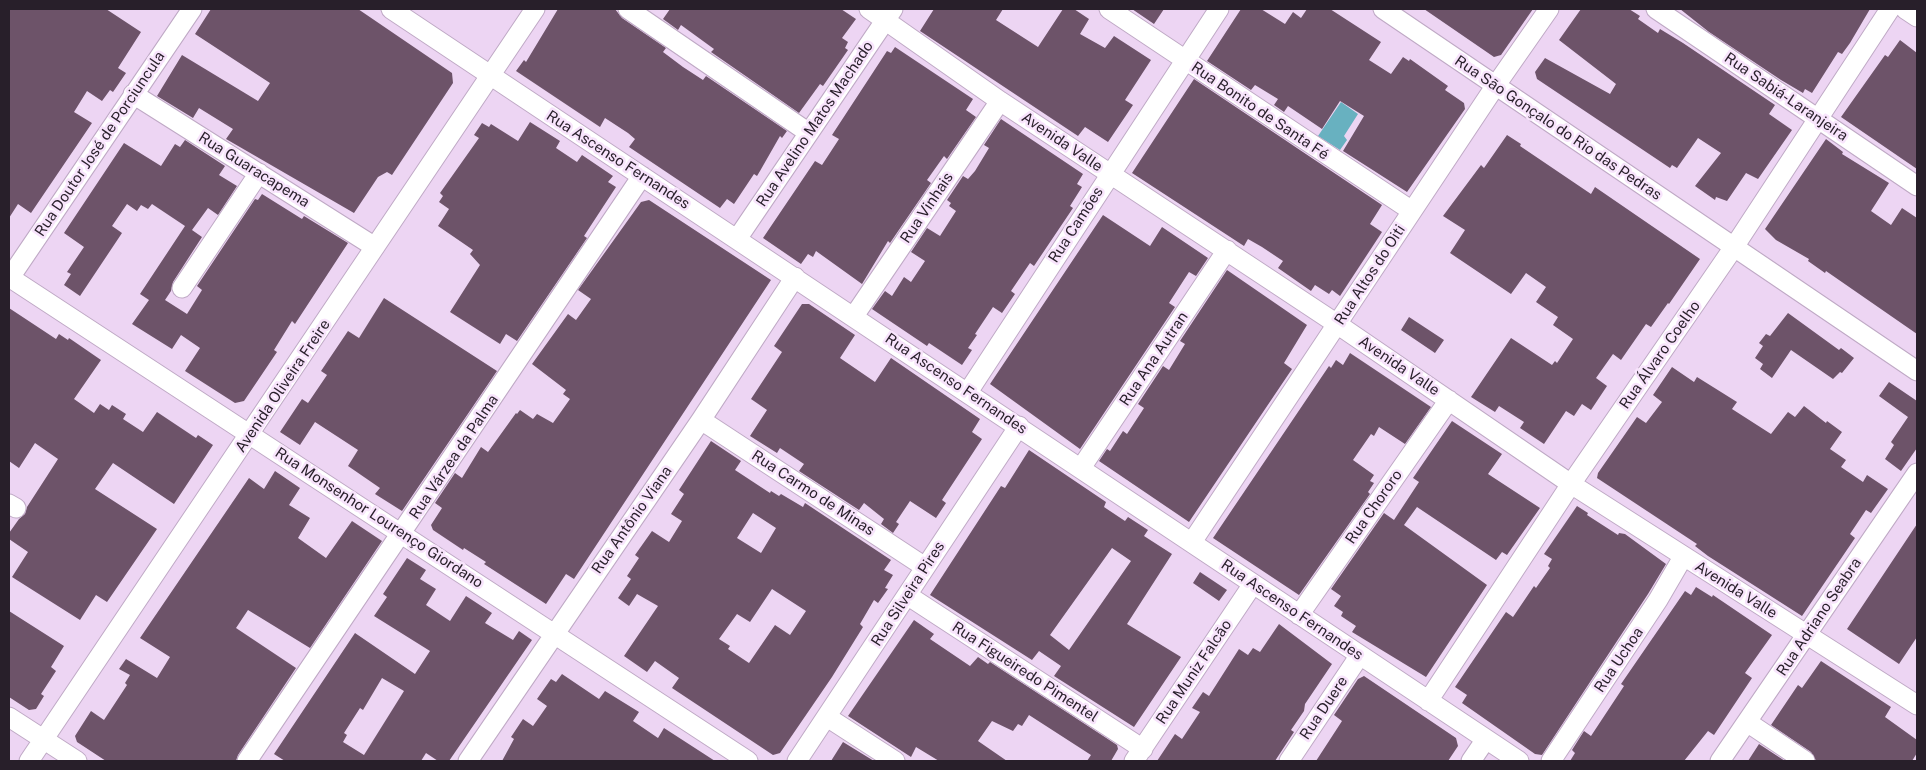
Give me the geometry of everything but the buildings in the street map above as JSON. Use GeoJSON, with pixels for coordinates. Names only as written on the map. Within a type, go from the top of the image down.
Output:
{"type":"FeatureCollection","features":[{"type":"Feature","properties":{"kind":"street","name":"Rua Doutor José de Porciuncula"},"geometry":{"type":"LineString","coordinates":[[9,278],[192,9]]}},
{"type":"Feature","properties":{"kind":"street","name":"Rua Ascenso Fernandes"},"geometry":{"type":"LineString","coordinates":[[391,9],[1519,761]]}},
{"type":"Feature","properties":{"kind":"street","name":"Avenida Oliveira Freire"},"geometry":{"type":"LineString","coordinates":[[29,761],[251,434],[535,9]]}},
{"type":"Feature","properties":{"kind":"street"},"geometry":{"type":"LineString","coordinates":[[628,9],[809,133]]}},
{"type":"Feature","properties":{"kind":"street","name":"Avenida Valle"},"geometry":{"type":"LineString","coordinates":[[868,9],[889,15],[1000,100],[1109,174],[1227,250],[1571,484],[1917,705]]}},
{"type":"Feature","properties":{"kind":"street","name":"Rua Bonito de Santa Fé"},"geometry":{"type":"LineString","coordinates":[[1109,9],[1412,211]]}},
{"type":"Feature","properties":{"kind":"street","name":"Rua Camões"},"geometry":{"type":"LineString","coordinates":[[968,392],[1109,174],[1219,9]]}},
{"type":"Feature","properties":{"kind":"street","name":"Rua São Gonçalo do Rio das Pedras"},"geometry":{"type":"LineString","coordinates":[[1383,9],[1917,371]]}},
{"type":"Feature","properties":{"kind":"street","name":"Rua Altos do Oiti"},"geometry":{"type":"LineString","coordinates":[[1192,542],[1496,85],[1549,9]]}},
{"type":"Feature","properties":{"kind":"street","name":"Rua Sabiá-Laranjeira"},"geometry":{"type":"LineString","coordinates":[[1656,9],[1917,186]]}},
{"type":"Feature","properties":{"kind":"street","name":"Rua Álvaro Coelho"},"geometry":{"type":"LineString","coordinates":[[1428,701],[1571,484],[1734,247],[1890,9]]}},
{"type":"Feature","properties":{"kind":"street"},"geometry":{"type":"LineString","coordinates":[[1905,9],[1917,17]]}},
{"type":"Feature","properties":{"kind":"street","name":"Rua Avelino Matos Machado"},"geometry":{"type":"LineString","coordinates":[[737,239],[889,15]]}},
{"type":"Feature","properties":{"kind":"street","name":"Rua Guaracapema"},"geometry":{"type":"LineString","coordinates":[[133,94],[375,247]]}},
{"type":"Feature","properties":{"kind":"street","name":"Rua Vinhais"},"geometry":{"type":"LineString","coordinates":[[854,316],[1000,100]]}},
{"type":"Feature","properties":{"kind":"street"},"geometry":{"type":"LineString","coordinates":[[182,288],[259,173]]}},
{"type":"Feature","properties":{"kind":"street","name":"Rua Várzea da Palma"},"geometry":{"type":"LineString","coordinates":[[247,761],[642,176]]}},
{"type":"Feature","properties":{"kind":"street","name":"Rua Ana Autran"},"geometry":{"type":"LineString","coordinates":[[1081,468],[1227,250]]}},
{"type":"Feature","properties":{"kind":"street","name":"Rua Antônio Viana"},"geometry":{"type":"LineString","coordinates":[[468,761],[701,420],[795,277]]}},
{"type":"Feature","properties":{"kind":"street","name":"Rua Monsenhor Lourenço Giordano"},"geometry":{"type":"LineString","coordinates":[[9,278],[402,532],[748,761]]}},
{"type":"Feature","properties":{"kind":"street","name":"Rua Chororo"},"geometry":{"type":"LineString","coordinates":[[1299,615],[1449,400]]}},
{"type":"Feature","properties":{"kind":"street","name":"Rua Carmo de Minas"},"geometry":{"type":"LineString","coordinates":[[701,420],[925,567]]}},
{"type":"Feature","properties":{"kind":"street","name":"Rua Silveira Pires"},"geometry":{"type":"LineString","coordinates":[[797,761],[1019,426]]}},
{"type":"Feature","properties":{"kind":"street","name":"Rua Adriano Seabra"},"geometry":{"type":"LineString","coordinates":[[1720,761],[1917,473]]}},
{"type":"Feature","properties":{"kind":"street","name":"Rua Uchoa"},"geometry":{"type":"LineString","coordinates":[[1551,761],[1658,600],[1683,557]]}},
{"type":"Feature","properties":{"kind":"street","name":"Rua Muniz Falcão"},"geometry":{"type":"LineString","coordinates":[[1139,755],[1253,584]]}},
{"type":"Feature","properties":{"kind":"street","name":"Rua Figueiredo Pimentel"},"geometry":{"type":"LineString","coordinates":[[907,595],[1139,755]]}},
{"type":"Feature","properties":{"kind":"street","name":"Rua Duere"},"geometry":{"type":"LineString","coordinates":[[1289,761],[1360,655]]}},
{"type":"Feature","properties":{"kind":"street"},"geometry":{"type":"LineString","coordinates":[[9,717],[77,761]]}},
{"type":"Feature","properties":{"kind":"street"},"geometry":{"type":"LineString","coordinates":[[827,717],[895,761]]}},
{"type":"Feature","properties":{"kind":"street"},"geometry":{"type":"LineString","coordinates":[[1747,722],[1805,761]]}},
{"type":"Feature","properties":{"kind":"street"},"geometry":{"type":"LineString","coordinates":[[1471,761],[1486,739]]}},
{"type":"Feature","properties":{"kind":"water"},"geometry":{"type":"Polygon","coordinates":[[[1341,102],[1358,114],[1344,136],[1347,140],[1340,150],[1318,136],[1341,102]]]}}]}
